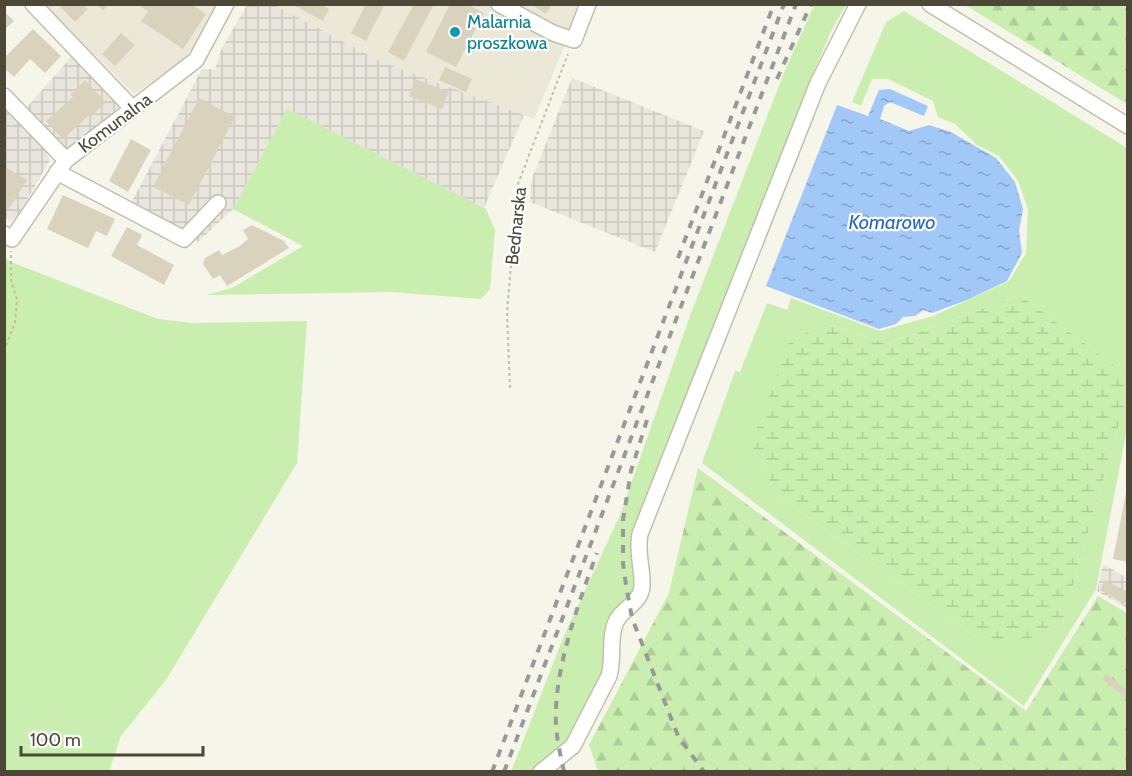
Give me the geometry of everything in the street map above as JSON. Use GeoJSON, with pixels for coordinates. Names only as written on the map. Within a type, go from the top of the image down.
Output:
{"type":"FeatureCollection","features":[{"type":"Feature","properties":{"kind":"street"},"geometry":{"type":"LineString","coordinates":[[33,4],[133,109]]}},
{"type":"Feature","properties":{"kind":"street"},"geometry":{"type":"LineString","coordinates":[[500,4],[553,33],[574,40],[588,4]]}},
{"type":"Feature","properties":{"kind":"street"},"geometry":{"type":"LineString","coordinates":[[541,771],[573,746],[579,738],[609,676],[612,667],[615,624],[636,602],[642,587],[638,544],[640,534],[818,83],[858,4]]}},
{"type":"Feature","properties":{"kind":"street"},"geometry":{"type":"LineString","coordinates":[[930,4],[1128,126]]}},
{"type":"Feature","properties":{"kind":"street","name":"Komunalna"},"geometry":{"type":"LineString","coordinates":[[8,236],[66,160],[196,60],[226,5]]}},
{"type":"Feature","properties":{"kind":"street"},"geometry":{"type":"LineString","coordinates":[[4,96],[66,160]]}},
{"type":"Feature","properties":{"kind":"street"},"geometry":{"type":"LineString","coordinates":[[57,172],[184,239],[218,203]]}},
{"type":"Feature","properties":{"kind":"path","name":"Bednarska"},"geometry":{"type":"LineString","coordinates":[[510,388],[507,312],[518,184],[574,40]]}},
{"type":"Feature","properties":{"kind":"path"},"geometry":{"type":"LineString","coordinates":[[4,351],[15,322],[17,300],[10,280],[8,236]]}},
{"type":"Feature","properties":{"kind":"shaded area"},"geometry":{"type":"Polygon","coordinates":[[[45,5],[227,5],[183,60],[134,94],[45,5]]]}},
{"type":"Feature","properties":{"kind":"shaded area"},"geometry":{"type":"Polygon","coordinates":[[[247,5],[274,5],[382,62],[524,115],[484,208],[287,109],[233,209],[198,242],[130,205],[202,69],[215,69],[221,50],[247,5]]]}},
{"type":"Feature","properties":{"kind":"shaded area"},"geometry":{"type":"Polygon","coordinates":[[[274,5],[582,5],[534,119],[382,62],[274,5]]]}},
{"type":"Feature","properties":{"kind":"shaded area"},"geometry":{"type":"Polygon","coordinates":[[[73,55],[121,105],[68,152],[43,144],[50,160],[17,217],[10,221],[4,217],[4,87],[26,108],[73,55]]]}},
{"type":"Feature","properties":{"kind":"shaded area"},"geometry":{"type":"Polygon","coordinates":[[[572,78],[704,131],[655,252],[530,202],[531,181],[572,78]]]}},
{"type":"Feature","properties":{"kind":"shaded area"},"geometry":{"type":"Polygon","coordinates":[[[1103,564],[1127,578],[1127,608],[1097,591],[1103,564]]]}},
{"type":"Feature","properties":{"kind":"green space"},"geometry":{"type":"Polygon","coordinates":[[[814,5],[846,5],[832,29],[809,83],[633,539],[636,585],[631,595],[608,621],[605,631],[605,663],[600,679],[585,715],[570,740],[530,771],[511,772],[563,638],[620,515],[690,316],[783,75],[814,5]]]}},
{"type":"Feature","properties":{"kind":"green space"},"geometry":{"type":"Polygon","coordinates":[[[965,5],[1127,5],[1127,104],[965,5]]]}},
{"type":"Feature","properties":{"kind":"green space"},"geometry":{"type":"Polygon","coordinates":[[[904,11],[1127,148],[1127,375],[1020,295],[887,344],[823,323],[751,444],[777,495],[982,641],[1061,627],[1127,396],[1127,429],[1096,589],[1024,706],[702,463],[735,371],[740,372],[767,303],[787,310],[791,298],[880,331],[933,316],[1009,281],[1026,253],[1028,209],[1018,181],[999,156],[977,145],[955,124],[938,117],[933,101],[888,79],[872,79],[861,106],[852,102],[886,22],[904,11]]]}},
{"type":"Feature","properties":{"kind":"green space"},"geometry":{"type":"Polygon","coordinates":[[[287,109],[486,209],[495,230],[490,289],[481,299],[391,292],[206,295],[232,288],[303,246],[233,209],[287,109]]]}},
{"type":"Feature","properties":{"kind":"green space"},"geometry":{"type":"Polygon","coordinates":[[[5,257],[11,262],[158,319],[192,323],[307,321],[297,463],[166,680],[121,736],[109,771],[5,771],[5,257]]]}},
{"type":"Feature","properties":{"kind":"green space"},"geometry":{"type":"Polygon","coordinates":[[[1020,295],[1127,375],[1127,396],[1061,627],[1022,641],[982,641],[777,495],[751,444],[789,343],[823,323],[887,344],[1020,295]]]}},
{"type":"Feature","properties":{"kind":"green space"},"geometry":{"type":"Polygon","coordinates":[[[698,468],[1026,711],[1098,596],[1127,613],[1127,771],[598,771],[589,745],[669,593],[698,468]]]}},
{"type":"Feature","properties":{"kind":"water","name":"Komarowo"},"geometry":{"type":"Polygon","coordinates":[[[890,89],[928,106],[924,116],[890,102],[884,106],[880,119],[909,131],[929,125],[951,132],[996,158],[1015,182],[1023,209],[1019,231],[1022,253],[1007,281],[967,300],[932,313],[923,310],[915,316],[903,317],[896,324],[879,329],[766,286],[837,105],[868,116],[879,90],[890,89]]]}},
{"type":"Feature","properties":{"kind":"building"},"geometry":{"type":"Polygon","coordinates":[[[58,4],[83,4],[88,9],[75,22],[58,4]]]}},
{"type":"Feature","properties":{"kind":"building"},"geometry":{"type":"Polygon","coordinates":[[[97,4],[109,4],[103,11],[97,4]]]}},
{"type":"Feature","properties":{"kind":"building"},"geometry":{"type":"Polygon","coordinates":[[[142,4],[191,4],[206,14],[183,49],[141,21],[148,11],[141,7],[142,4]]]}},
{"type":"Feature","properties":{"kind":"building"},"geometry":{"type":"Polygon","coordinates":[[[296,4],[321,4],[329,9],[323,21],[295,6],[296,4]]]}},
{"type":"Feature","properties":{"kind":"building"},"geometry":{"type":"Polygon","coordinates":[[[366,4],[385,4],[366,41],[351,33],[366,4]]]}},
{"type":"Feature","properties":{"kind":"building"},"geometry":{"type":"Polygon","coordinates":[[[414,4],[434,4],[404,61],[388,52],[414,4]]]}},
{"type":"Feature","properties":{"kind":"building","name":"Malarnia proszkowa"},"geometry":{"type":"Polygon","coordinates":[[[450,4],[467,4],[484,13],[456,67],[426,52],[450,4]]]}},
{"type":"Feature","properties":{"kind":"building"},"geometry":{"type":"Polygon","coordinates":[[[531,4],[552,4],[546,14],[531,4]]]}},
{"type":"Feature","properties":{"kind":"building"},"geometry":{"type":"Polygon","coordinates":[[[4,11],[14,21],[4,30],[4,11]]]}},
{"type":"Feature","properties":{"kind":"building"},"geometry":{"type":"Polygon","coordinates":[[[33,29],[61,56],[45,73],[30,59],[14,77],[4,68],[4,58],[33,29]]]}},
{"type":"Feature","properties":{"kind":"building"},"geometry":{"type":"Polygon","coordinates":[[[121,33],[135,45],[115,66],[102,54],[121,33]]]}},
{"type":"Feature","properties":{"kind":"building"},"geometry":{"type":"Polygon","coordinates":[[[445,67],[472,79],[466,92],[439,80],[445,67]]]}},
{"type":"Feature","properties":{"kind":"building"},"geometry":{"type":"Polygon","coordinates":[[[415,79],[449,92],[442,109],[409,96],[415,79]]]}},
{"type":"Feature","properties":{"kind":"building"},"geometry":{"type":"Polygon","coordinates":[[[85,80],[106,102],[63,139],[46,121],[73,97],[70,95],[85,80]]]}},
{"type":"Feature","properties":{"kind":"building"},"geometry":{"type":"Polygon","coordinates":[[[199,98],[235,117],[189,205],[153,187],[199,98]]]}},
{"type":"Feature","properties":{"kind":"building"},"geometry":{"type":"Polygon","coordinates":[[[131,139],[151,150],[128,192],[109,181],[131,139]]]}},
{"type":"Feature","properties":{"kind":"building"},"geometry":{"type":"Polygon","coordinates":[[[4,166],[27,180],[8,210],[4,208],[4,166]]]}},
{"type":"Feature","properties":{"kind":"building"},"geometry":{"type":"Polygon","coordinates":[[[63,195],[115,219],[107,236],[96,231],[88,248],[47,229],[63,195]]]}},
{"type":"Feature","properties":{"kind":"building"},"geometry":{"type":"Polygon","coordinates":[[[252,225],[284,241],[289,248],[227,286],[220,275],[213,279],[203,264],[205,258],[219,250],[222,255],[240,246],[248,239],[243,230],[252,225]]]}},
{"type":"Feature","properties":{"kind":"building"},"geometry":{"type":"Polygon","coordinates":[[[127,227],[142,235],[137,245],[174,265],[164,285],[111,256],[127,227]]]}},
{"type":"Feature","properties":{"kind":"building"},"geometry":{"type":"Polygon","coordinates":[[[1126,493],[1128,493],[1128,562],[1113,559],[1126,493]]]}},
{"type":"Feature","properties":{"kind":"building"},"geometry":{"type":"Polygon","coordinates":[[[1105,580],[1128,592],[1128,606],[1100,590],[1105,580]]]}},
{"type":"Feature","properties":{"kind":"building"},"geometry":{"type":"Polygon","coordinates":[[[1106,674],[1128,691],[1125,697],[1102,679],[1106,674]]]}},
{"type":"Feature","properties":{"kind":"railway"},"geometry":{"type":"LineString","coordinates":[[678,258],[774,4]]}},
{"type":"Feature","properties":{"kind":"railway"},"geometry":{"type":"LineString","coordinates":[[492,772],[784,4]]}},
{"type":"Feature","properties":{"kind":"railway"},"geometry":{"type":"LineString","coordinates":[[504,772],[796,4]]}},
{"type":"Feature","properties":{"kind":"railway"},"geometry":{"type":"LineString","coordinates":[[777,79],[811,4]]}},
{"type":"Feature","properties":{"kind":"railway"},"geometry":{"type":"LineString","coordinates":[[647,420],[631,471],[623,520],[623,563],[626,585],[632,618],[678,736],[704,772]]}},
{"type":"Feature","properties":{"kind":"railway"},"geometry":{"type":"LineString","coordinates":[[564,772],[556,726],[558,683],[568,638],[597,553]]}},
{"type":"Feature","properties":{"kind":"place","name":"Malarnia proszkowa"},"geometry":{"type":"Point","coordinates":[455,32]}}]}
